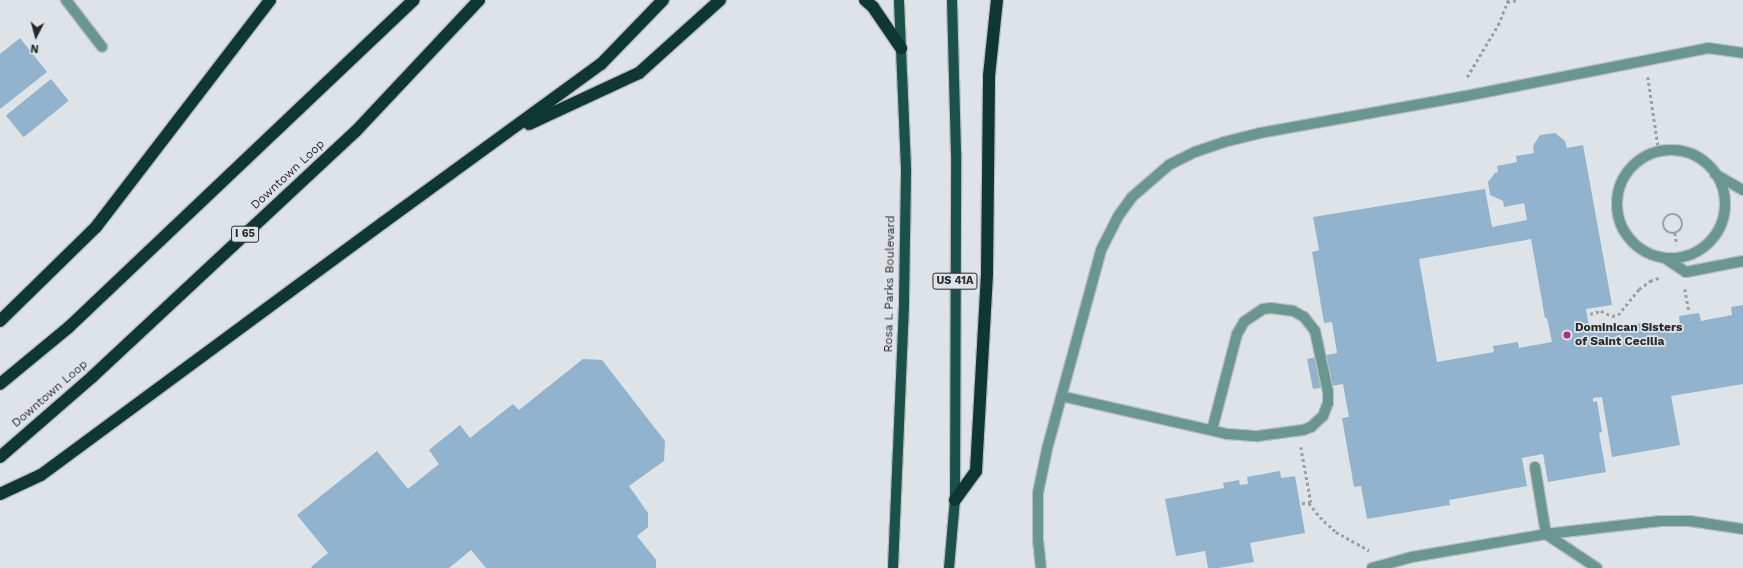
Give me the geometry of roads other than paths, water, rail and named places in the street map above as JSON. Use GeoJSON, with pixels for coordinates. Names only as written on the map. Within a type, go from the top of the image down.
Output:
{"type":"FeatureCollection","features":[{"type":"Feature","properties":{"kind":"highway"},"geometry":{"type":"LineString","coordinates":[[0,321],[96,227],[270,0]]}},
{"type":"Feature","properties":{"kind":"highway"},"geometry":{"type":"LineString","coordinates":[[0,384],[69,327],[414,0]]}},
{"type":"Feature","properties":{"kind":"highway","name":"Downtown Loop"},"geometry":{"type":"LineString","coordinates":[[0,457],[92,377],[356,130],[479,0]]}},
{"type":"Feature","properties":{"kind":"highway"},"geometry":{"type":"LineString","coordinates":[[0,494],[40,475],[601,64],[663,0]]}},
{"type":"Feature","properties":{"kind":"highway"},"geometry":{"type":"LineString","coordinates":[[503,137],[639,73],[720,0]]}},
{"type":"Feature","properties":{"kind":"highway"},"geometry":{"type":"LineString","coordinates":[[865,0],[873,7],[901,48]]}},
{"type":"Feature","properties":{"kind":"highway"},"geometry":{"type":"LineString","coordinates":[[955,500],[976,471],[987,273],[989,76],[997,0]]}},
{"type":"Feature","properties":{"kind":"main road","name":"Rosa L Parks Boulevard"},"geometry":{"type":"LineString","coordinates":[[893,568],[904,302],[906,168],[899,0]]}},
{"type":"Feature","properties":{"kind":"main road","name":"US 41A"},"geometry":{"type":"LineString","coordinates":[[949,568],[955,500],[956,153],[952,0]]}},
{"type":"Feature","properties":{"kind":"street"},"geometry":{"type":"LineString","coordinates":[[66,0],[102,47]]}},
{"type":"Feature","properties":{"kind":"street"},"geometry":{"type":"LineString","coordinates":[[1041,568],[1038,541],[1038,493],[1047,448],[1101,250],[1118,215],[1132,197],[1169,165],[1195,152],[1231,140],[1708,48],[1743,53]]}},
{"type":"Feature","properties":{"kind":"street"},"geometry":{"type":"LineString","coordinates":[[1665,258],[1678,257],[1694,252],[1710,241],[1718,229],[1723,216],[1724,201],[1721,185],[1714,173],[1706,164],[1691,155],[1676,151],[1659,152],[1642,159],[1626,175],[1618,193],[1617,207],[1622,227],[1631,241],[1645,252],[1665,258],[1686,272],[1743,261]]}},
{"type":"Feature","properties":{"kind":"street"},"geometry":{"type":"LineString","coordinates":[[1714,173],[1743,190]]}},
{"type":"Feature","properties":{"kind":"street"},"geometry":{"type":"LineString","coordinates":[[1061,396],[1212,430],[1241,436],[1273,435],[1298,431],[1315,424],[1326,410],[1328,392],[1319,344],[1312,327],[1304,317],[1293,311],[1271,308],[1257,312],[1240,327],[1212,430]]}},
{"type":"Feature","properties":{"kind":"street"},"geometry":{"type":"LineString","coordinates":[[1535,467],[1546,534],[1597,568]]}},
{"type":"Feature","properties":{"kind":"street"},"geometry":{"type":"LineString","coordinates":[[1372,568],[1398,560],[1546,534],[1668,520],[1696,522],[1743,529]]}},
{"type":"Feature","properties":{"kind":"place","name":"Dominican Sisters of Saint Cecilia"},"geometry":{"type":"Point","coordinates":[1567,335]}}]}
